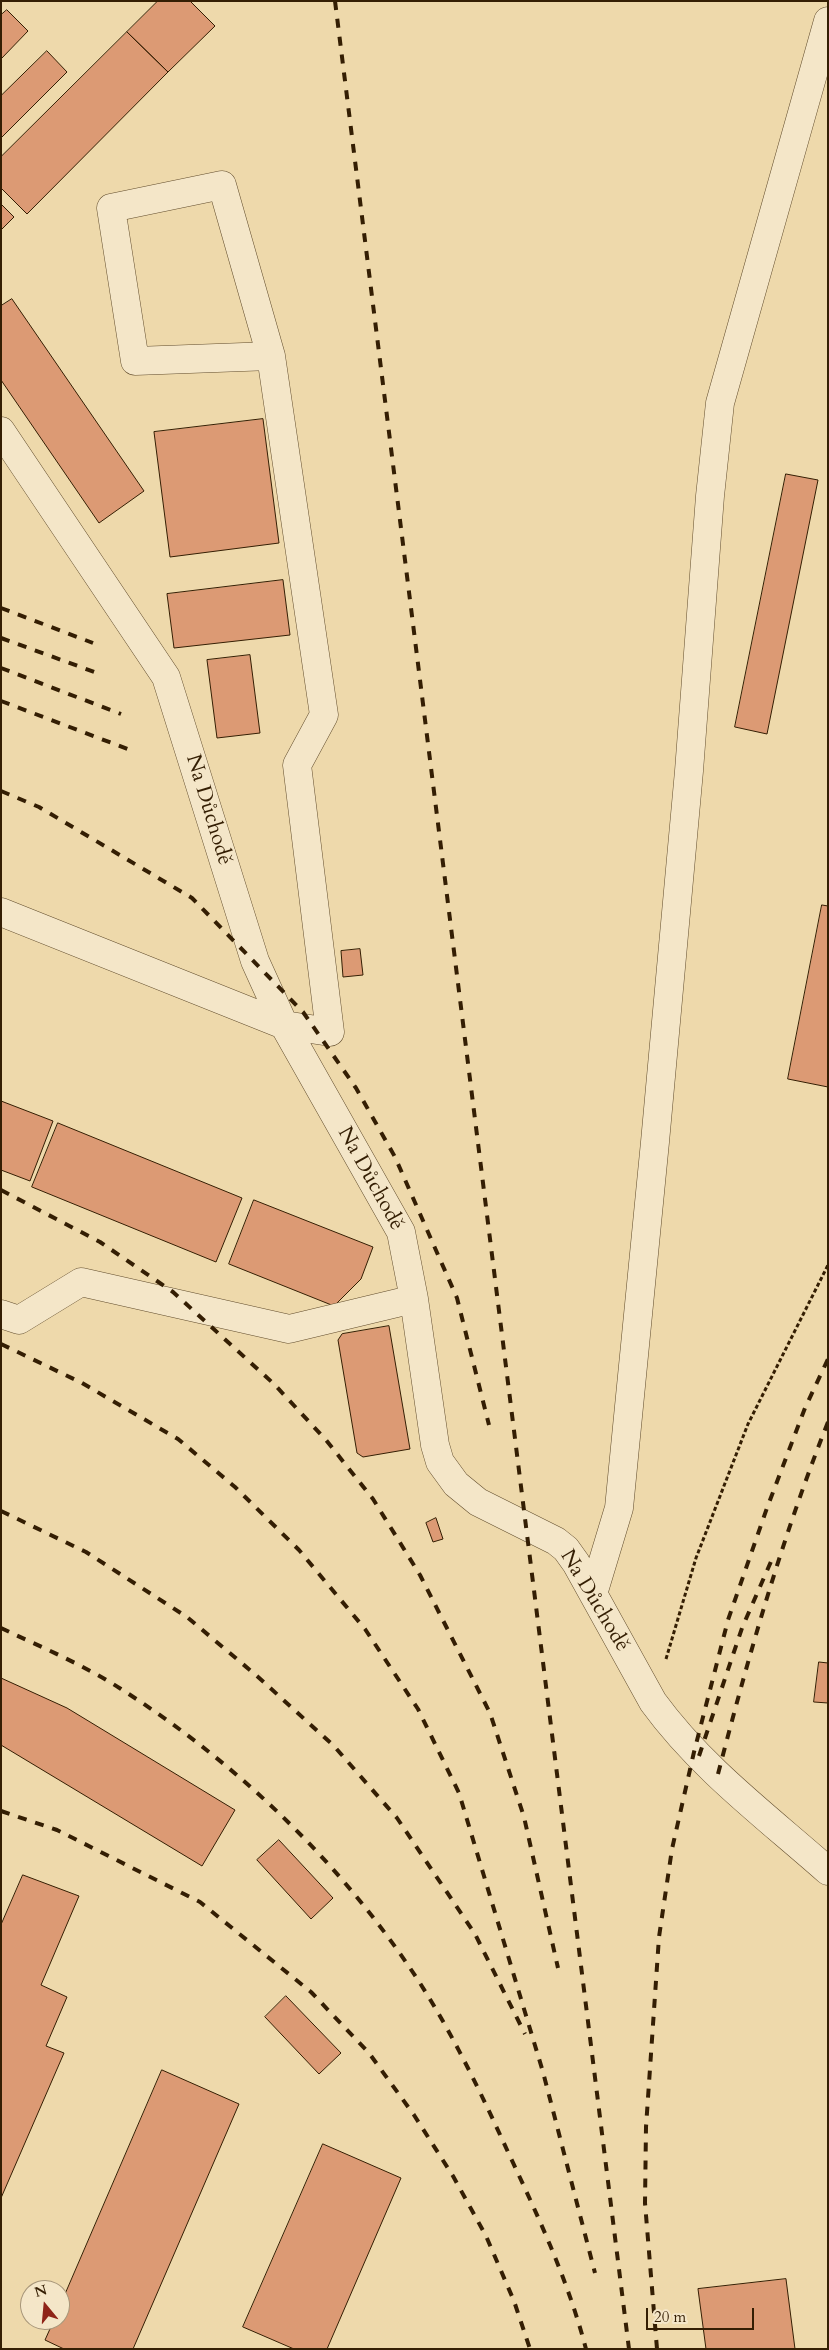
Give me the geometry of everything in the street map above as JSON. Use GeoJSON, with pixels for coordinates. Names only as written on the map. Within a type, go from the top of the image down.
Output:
{"type":"FeatureCollection","features":[{"type":"Feature","properties":{"kind":"street"},"geometry":{"type":"LineString","coordinates":[[593,1594],[619,1508],[656,1142],[689,771],[710,496],[720,403],[828,21]]}},
{"type":"Feature","properties":{"kind":"street"},"geometry":{"type":"LineString","coordinates":[[1,912],[284,1025],[330,1032],[297,765],[324,715],[271,356],[222,185],[111,208],[135,360],[271,356]]}},
{"type":"Feature","properties":{"kind":"street","name":"Na Důchodě"},"geometry":{"type":"LineString","coordinates":[[1,431],[166,677],[254,961],[284,1025],[401,1232],[414,1300],[435,1445],[446,1472],[456,1484],[478,1502],[556,1541],[566,1549],[576,1563],[653,1702],[699,1758],[828,1871]]}},
{"type":"Feature","properties":{"kind":"street"},"geometry":{"type":"LineString","coordinates":[[1,1314],[19,1320],[81,1282],[289,1329],[414,1300]]}},
{"type":"Feature","properties":{"kind":"path"},"geometry":{"type":"LineString","coordinates":[[653,1702],[696,1558],[748,1424],[828,1265]]}},
{"type":"Feature","properties":{"kind":"building"},"geometry":{"type":"Polygon","coordinates":[[[158,1],[190,1],[215,26],[168,72],[127,32],[158,1]]]}},
{"type":"Feature","properties":{"kind":"building"},"geometry":{"type":"Polygon","coordinates":[[[7,10],[28,31],[1,59],[1,15],[7,10]]]}},
{"type":"Feature","properties":{"kind":"building"},"geometry":{"type":"Polygon","coordinates":[[[127,32],[168,72],[27,214],[1,188],[1,157],[127,32]]]}},
{"type":"Feature","properties":{"kind":"building"},"geometry":{"type":"Polygon","coordinates":[[[47,51],[67,72],[1,138],[1,96],[47,51]]]}},
{"type":"Feature","properties":{"kind":"building"},"geometry":{"type":"Polygon","coordinates":[[[1,204],[14,217],[1,230],[1,204]]]}},
{"type":"Feature","properties":{"kind":"building"},"geometry":{"type":"Polygon","coordinates":[[[12,299],[144,491],[99,523],[1,380],[1,306],[12,299]]]}},
{"type":"Feature","properties":{"kind":"building"},"geometry":{"type":"Polygon","coordinates":[[[263,419],[279,543],[170,557],[154,432],[263,419]]]}},
{"type":"Feature","properties":{"kind":"building"},"geometry":{"type":"Polygon","coordinates":[[[786,474],[818,480],[767,734],[735,727],[786,474]]]}},
{"type":"Feature","properties":{"kind":"building"},"geometry":{"type":"Polygon","coordinates":[[[283,580],[290,635],[174,648],[167,594],[283,580]]]}},
{"type":"Feature","properties":{"kind":"building"},"geometry":{"type":"Polygon","coordinates":[[[250,655],[260,733],[217,738],[207,660],[250,655]]]}},
{"type":"Feature","properties":{"kind":"building"},"geometry":{"type":"Polygon","coordinates":[[[822,905],[828,906],[828,1087],[788,1079],[822,905]]]}},
{"type":"Feature","properties":{"kind":"building"},"geometry":{"type":"Polygon","coordinates":[[[360,949],[363,975],[343,977],[341,951],[360,949]]]}},
{"type":"Feature","properties":{"kind":"building"},"geometry":{"type":"Polygon","coordinates":[[[1,1101],[53,1121],[30,1181],[1,1170],[1,1101]]]}},
{"type":"Feature","properties":{"kind":"building"},"geometry":{"type":"Polygon","coordinates":[[[58,1123],[242,1198],[216,1262],[32,1187],[58,1123]]]}},
{"type":"Feature","properties":{"kind":"building"},"geometry":{"type":"Polygon","coordinates":[[[254,1200],[373,1247],[361,1279],[334,1306],[229,1264],[254,1200]]]}},
{"type":"Feature","properties":{"kind":"building"},"geometry":{"type":"Polygon","coordinates":[[[389,1326],[410,1449],[363,1457],[357,1453],[338,1340],[342,1334],[389,1326]]]}},
{"type":"Feature","properties":{"kind":"building"},"geometry":{"type":"Polygon","coordinates":[[[436,1518],[443,1539],[433,1542],[426,1523],[436,1518]]]}},
{"type":"Feature","properties":{"kind":"building"},"geometry":{"type":"Polygon","coordinates":[[[819,1662],[828,1663],[828,1703],[814,1702],[819,1662]]]}},
{"type":"Feature","properties":{"kind":"building"},"geometry":{"type":"Polygon","coordinates":[[[1,1678],[67,1708],[235,1810],[202,1866],[1,1745],[1,1678]]]}},
{"type":"Feature","properties":{"kind":"building"},"geometry":{"type":"Polygon","coordinates":[[[279,1840],[333,1898],[311,1919],[257,1860],[279,1840]]]}},
{"type":"Feature","properties":{"kind":"building"},"geometry":{"type":"Polygon","coordinates":[[[23,1875],[79,1896],[41,1985],[67,1997],[46,2046],[64,2053],[1,2198],[1,1925],[23,1875]]]}},
{"type":"Feature","properties":{"kind":"building"},"geometry":{"type":"Polygon","coordinates":[[[286,1996],[341,2053],[319,2074],[265,2017],[286,1996]]]}},
{"type":"Feature","properties":{"kind":"building"},"geometry":{"type":"Polygon","coordinates":[[[162,2070],[239,2104],[133,2349],[64,2349],[45,2340],[50,2330],[70,2330],[70,2283],[162,2070]]]}},
{"type":"Feature","properties":{"kind":"building"},"geometry":{"type":"Polygon","coordinates":[[[323,2144],[401,2178],[327,2349],[294,2349],[243,2327],[323,2144]]]}},
{"type":"Feature","properties":{"kind":"building"},"geometry":{"type":"Polygon","coordinates":[[[786,2279],[795,2349],[706,2349],[698,2289],[786,2279]]]}},
{"type":"Feature","properties":{"kind":"railway"},"geometry":{"type":"LineString","coordinates":[[335,1],[629,2349]]}},
{"type":"Feature","properties":{"kind":"railway"},"geometry":{"type":"LineString","coordinates":[[1,608],[93,643]]}},
{"type":"Feature","properties":{"kind":"railway"},"geometry":{"type":"LineString","coordinates":[[1,638],[100,674]]}},
{"type":"Feature","properties":{"kind":"railway"},"geometry":{"type":"LineString","coordinates":[[1,668],[121,714]]}},
{"type":"Feature","properties":{"kind":"railway"},"geometry":{"type":"LineString","coordinates":[[1,701],[133,751]]}},
{"type":"Feature","properties":{"kind":"railway"},"geometry":{"type":"LineString","coordinates":[[1,791],[39,807],[192,898],[303,1012],[356,1088],[395,1157],[457,1298],[489,1425]]}},
{"type":"Feature","properties":{"kind":"railway"},"geometry":{"type":"LineString","coordinates":[[1,1190],[100,1242],[173,1292],[274,1384],[326,1440],[373,1499],[420,1575],[490,1713],[524,1817],[558,1968]]}},
{"type":"Feature","properties":{"kind":"railway"},"geometry":{"type":"LineString","coordinates":[[1,1344],[82,1383],[178,1439],[235,1487],[299,1550],[365,1629],[418,1709],[459,1793],[543,2072],[595,2273]]}},
{"type":"Feature","properties":{"kind":"railway"},"geometry":{"type":"LineString","coordinates":[[657,2349],[645,2203],[646,2127],[659,1937],[672,1849],[694,1752],[728,1620],[767,1508],[805,1408],[828,1359]]}},
{"type":"Feature","properties":{"kind":"railway"},"geometry":{"type":"LineString","coordinates":[[718,1774],[767,1596],[828,1422]]}},
{"type":"Feature","properties":{"kind":"railway"},"geometry":{"type":"LineString","coordinates":[[1,1511],[86,1552],[187,1617],[257,1676],[334,1746],[397,1818],[475,1934],[525,2034]]}},
{"type":"Feature","properties":{"kind":"railway"},"geometry":{"type":"LineString","coordinates":[[699,1756],[742,1628],[773,1557]]}},
{"type":"Feature","properties":{"kind":"railway"},"geometry":{"type":"LineString","coordinates":[[1,1628],[107,1680],[164,1718],[245,1782],[284,1818],[354,1894],[416,1977],[442,2019],[465,2063],[552,2249],[579,2323],[586,2349]]}},
{"type":"Feature","properties":{"kind":"railway"},"geometry":{"type":"LineString","coordinates":[[1,1811],[57,1830],[200,1902],[311,1992],[369,2053],[414,2115],[453,2176],[486,2236],[514,2301],[530,2349]]}}]}
